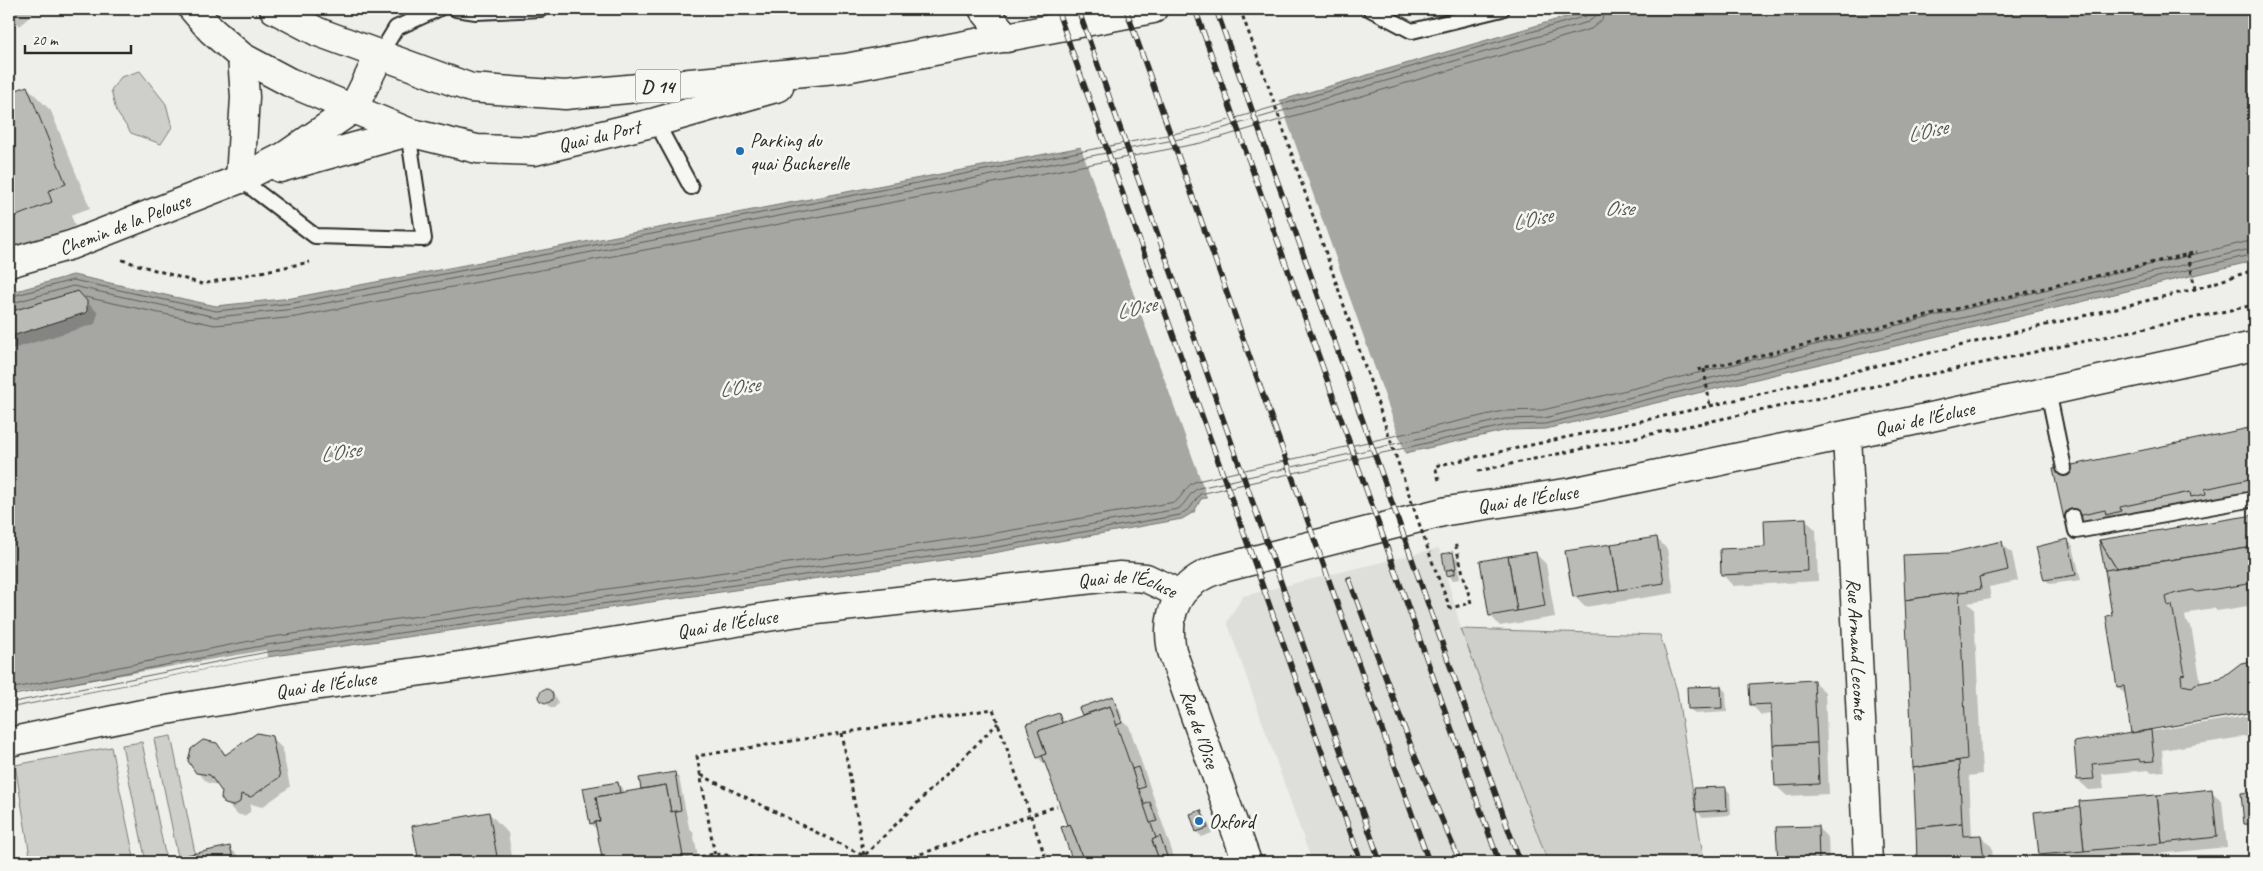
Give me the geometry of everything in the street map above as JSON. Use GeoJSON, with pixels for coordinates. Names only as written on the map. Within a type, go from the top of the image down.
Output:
{"type":"FeatureCollection","features":[{"type":"Feature","properties":{"kind":"street","name":"D 14"},"geometry":{"type":"LineString","coordinates":[[193,9],[211,30],[242,57],[289,82],[353,109]]}},
{"type":"Feature","properties":{"kind":"street","name":"D 14"},"geometry":{"type":"LineString","coordinates":[[274,9],[318,32],[379,56]]}},
{"type":"Feature","properties":{"kind":"street"},"geometry":{"type":"LineString","coordinates":[[983,9],[1007,38]]}},
{"type":"Feature","properties":{"kind":"street","name":"Quai du Port"},"geometry":{"type":"LineString","coordinates":[[379,56],[471,88],[565,95],[846,68],[1153,9]]}},
{"type":"Feature","properties":{"kind":"street"},"geometry":{"type":"LineString","coordinates":[[353,109],[379,56]]}},
{"type":"Feature","properties":{"kind":"street"},"geometry":{"type":"LineString","coordinates":[[240,179],[245,97],[242,57]]}},
{"type":"Feature","properties":{"kind":"street","name":"Quai du Port"},"geometry":{"type":"LineString","coordinates":[[353,109],[408,132],[477,149],[535,151],[656,122],[846,68]]}},
{"type":"Feature","properties":{"kind":"street","name":"Chemin de la Pelouse"},"geometry":{"type":"LineString","coordinates":[[9,262],[70,245],[240,179],[286,156],[353,109]]}},
{"type":"Feature","properties":{"kind":"street","name":"Chemin de la Pelouse"},"geometry":{"type":"LineString","coordinates":[[240,179],[408,132]]}},
{"type":"Feature","properties":{"kind":"street","name":"Quai de l'Écluse"},"geometry":{"type":"LineString","coordinates":[[9,742],[142,714],[299,688],[474,664],[799,612],[1120,576],[1146,578],[1180,594],[1193,580],[1206,572],[1447,511],[1572,492],[1847,435],[2254,346]]}},
{"type":"Feature","properties":{"kind":"street","name":"Rue Armand Lecomte"},"geometry":{"type":"LineString","coordinates":[[1847,435],[1868,862]]}},
{"type":"Feature","properties":{"kind":"street","name":"Rue de l'Oise"},"geometry":{"type":"LineString","coordinates":[[1180,594],[1170,625],[1172,651],[1247,862]]}},
{"type":"Feature","properties":{"kind":"lane"},"geometry":{"type":"LineString","coordinates":[[379,56],[396,28],[438,9]]}},
{"type":"Feature","properties":{"kind":"lane"},"geometry":{"type":"LineString","coordinates":[[456,9],[476,12],[541,9]]}},
{"type":"Feature","properties":{"kind":"lane"},"geometry":{"type":"LineString","coordinates":[[1371,9],[1412,31],[1502,9]]}},
{"type":"Feature","properties":{"kind":"lane"},"geometry":{"type":"LineString","coordinates":[[656,122],[691,187]]}},
{"type":"Feature","properties":{"kind":"lane"},"geometry":{"type":"LineString","coordinates":[[240,179],[315,236],[424,239],[408,132]]}},
{"type":"Feature","properties":{"kind":"lane"},"geometry":{"type":"LineString","coordinates":[[2048,391],[2064,468]]}},
{"type":"Feature","properties":{"kind":"lane"},"geometry":{"type":"LineString","coordinates":[[2073,517],[2076,530],[2254,499]]}},
{"type":"Feature","properties":{"kind":"path"},"geometry":{"type":"LineString","coordinates":[[1240,9],[1450,608],[1470,603],[1447,511]]}},
{"type":"Feature","properties":{"kind":"path"},"geometry":{"type":"LineString","coordinates":[[1698,370],[2196,252]]}},
{"type":"Feature","properties":{"kind":"path"},"geometry":{"type":"LineString","coordinates":[[2188,254],[2195,289]]}},
{"type":"Feature","properties":{"kind":"path"},"geometry":{"type":"LineString","coordinates":[[118,259],[202,284],[319,260]]}},
{"type":"Feature","properties":{"kind":"path"},"geometry":{"type":"LineString","coordinates":[[1447,480],[1439,482],[1435,466],[1710,406],[2195,289],[2254,270]]}},
{"type":"Feature","properties":{"kind":"path"},"geometry":{"type":"LineString","coordinates":[[1470,473],[2254,304]]}},
{"type":"Feature","properties":{"kind":"path"},"geometry":{"type":"LineString","coordinates":[[1704,369],[1710,406]]}},
{"type":"Feature","properties":{"kind":"path"},"geometry":{"type":"LineString","coordinates":[[1400,493],[1410,490]]}},
{"type":"Feature","properties":{"kind":"path"},"geometry":{"type":"LineString","coordinates":[[716,862],[697,756],[994,710],[1047,862]]}},
{"type":"Feature","properties":{"kind":"path"},"geometry":{"type":"LineString","coordinates":[[864,856],[998,723]]}},
{"type":"Feature","properties":{"kind":"path"},"geometry":{"type":"LineString","coordinates":[[842,734],[865,862]]}},
{"type":"Feature","properties":{"kind":"path"},"geometry":{"type":"LineString","coordinates":[[700,775],[864,856]]}},
{"type":"Feature","properties":{"kind":"path"},"geometry":{"type":"LineString","coordinates":[[898,862],[1057,806]]}},
{"type":"Feature","properties":{"kind":"path"},"geometry":{"type":"LineString","coordinates":[[685,860],[714,854],[808,862]]}},
{"type":"Feature","properties":{"kind":"shaded area"},"geometry":{"type":"Polygon","coordinates":[[[140,71],[166,104],[172,127],[161,144],[131,133],[116,111],[111,90],[121,77],[140,71]]]}},
{"type":"Feature","properties":{"kind":"shaded area"},"geometry":{"type":"Polygon","coordinates":[[[1439,548],[1461,629],[1548,862],[1312,862],[1227,622],[1243,596],[1439,548]]]}},
{"type":"Feature","properties":{"kind":"shaded area"},"geometry":{"type":"Polygon","coordinates":[[[1461,629],[1660,635],[1677,691],[1704,862],[1548,862],[1461,629]]]}},
{"type":"Feature","properties":{"kind":"shaded area"},"geometry":{"type":"Polygon","coordinates":[[[171,736],[195,853],[178,857],[154,739],[171,736]]]}},
{"type":"Feature","properties":{"kind":"shaded area"},"geometry":{"type":"Polygon","coordinates":[[[142,742],[166,859],[146,862],[122,745],[142,742]]]}},
{"type":"Feature","properties":{"kind":"shaded area"},"geometry":{"type":"Polygon","coordinates":[[[111,747],[135,862],[31,862],[15,765],[111,747]]]}},
{"type":"Feature","properties":{"kind":"water","name":"Oise"},"geometry":{"type":"Polygon","coordinates":[[[1593,9],[2254,9],[2254,258],[2245,263],[1546,429],[1508,430],[1201,499],[1194,512],[1182,519],[993,553],[267,657],[9,708],[9,293],[73,275],[216,306],[292,298],[1197,125],[1593,9]]]}},
{"type":"Feature","properties":{"kind":"pier"},"geometry":{"type":"Polygon","coordinates":[[[1279,98],[1406,456],[1208,500],[1080,145],[1196,122],[1279,98]]]}},
{"type":"Feature","properties":{"kind":"pier"},"geometry":{"type":"Polygon","coordinates":[[[266,650],[267,657],[15,706],[12,694],[266,650]]]}},
{"type":"Feature","properties":{"kind":"building"},"geometry":{"type":"Polygon","coordinates":[[[27,86],[66,184],[48,191],[52,202],[9,219],[9,93],[27,86]]]}},
{"type":"Feature","properties":{"kind":"building"},"geometry":{"type":"Polygon","coordinates":[[[78,291],[87,301],[87,311],[85,313],[9,337],[9,312],[78,291]]]}},
{"type":"Feature","properties":{"kind":"building"},"geometry":{"type":"Polygon","coordinates":[[[2254,427],[2254,478],[2205,489],[2206,494],[2191,497],[2190,492],[2120,507],[2121,511],[2106,515],[2105,510],[2064,519],[2053,469],[2254,427]]]}},
{"type":"Feature","properties":{"kind":"building"},"geometry":{"type":"Polygon","coordinates":[[[2254,515],[2254,547],[2116,568],[2099,540],[2254,515]]]}},
{"type":"Feature","properties":{"kind":"building"},"geometry":{"type":"Polygon","coordinates":[[[1806,518],[1808,571],[1721,575],[1720,549],[1765,547],[1764,520],[1806,518]]]}},
{"type":"Feature","properties":{"kind":"building"},"geometry":{"type":"Polygon","coordinates":[[[1657,537],[1664,583],[1619,590],[1611,544],[1657,537]]]}},
{"type":"Feature","properties":{"kind":"building"},"geometry":{"type":"Polygon","coordinates":[[[2068,539],[2076,575],[2044,580],[2036,547],[2068,539]]]}},
{"type":"Feature","properties":{"kind":"building"},"geometry":{"type":"Polygon","coordinates":[[[2099,540],[2116,568],[2105,571],[2099,540]]]}},
{"type":"Feature","properties":{"kind":"building"},"geometry":{"type":"Polygon","coordinates":[[[2002,541],[2008,570],[1979,577],[1981,589],[1905,600],[1903,555],[1950,553],[2002,541]]]}},
{"type":"Feature","properties":{"kind":"building"},"geometry":{"type":"Polygon","coordinates":[[[1611,544],[1619,590],[1573,597],[1565,551],[1611,544]]]}},
{"type":"Feature","properties":{"kind":"building"},"geometry":{"type":"Polygon","coordinates":[[[2254,547],[2254,583],[2197,592],[2193,590],[2166,597],[2168,606],[2172,605],[2185,674],[2181,675],[2182,685],[2192,687],[2195,684],[2220,679],[2241,663],[2254,661],[2254,712],[2131,733],[2124,686],[2117,687],[2106,616],[2112,615],[2105,570],[2254,547]]]}},
{"type":"Feature","properties":{"kind":"building"},"geometry":{"type":"Polygon","coordinates":[[[1453,552],[1456,568],[1445,571],[1442,554],[1453,552]]]}},
{"type":"Feature","properties":{"kind":"building"},"geometry":{"type":"Polygon","coordinates":[[[1536,552],[1545,606],[1517,611],[1508,556],[1536,552]]]}},
{"type":"Feature","properties":{"kind":"building"},"geometry":{"type":"Polygon","coordinates":[[[1508,556],[1517,611],[1489,616],[1480,561],[1508,556]]]}},
{"type":"Feature","properties":{"kind":"building"},"geometry":{"type":"Polygon","coordinates":[[[1455,569],[1455,574],[1447,576],[1446,570],[1455,569]]]}},
{"type":"Feature","properties":{"kind":"building"},"geometry":{"type":"Polygon","coordinates":[[[1959,592],[1967,759],[1913,768],[1905,600],[1959,592]]]}},
{"type":"Feature","properties":{"kind":"building"},"geometry":{"type":"Polygon","coordinates":[[[1814,680],[1817,743],[1773,745],[1771,704],[1750,705],[1749,684],[1814,680]]]}},
{"type":"Feature","properties":{"kind":"building"},"geometry":{"type":"Polygon","coordinates":[[[1721,686],[1722,708],[1688,709],[1687,687],[1721,686]]]}},
{"type":"Feature","properties":{"kind":"building"},"geometry":{"type":"Polygon","coordinates":[[[543,689],[549,689],[553,696],[549,703],[543,703],[539,699],[539,693],[543,689]]]}},
{"type":"Feature","properties":{"kind":"building"},"geometry":{"type":"Polygon","coordinates":[[[1113,696],[1122,723],[1116,725],[1110,706],[1082,715],[1079,708],[1113,696]]]}},
{"type":"Feature","properties":{"kind":"building"},"geometry":{"type":"Polygon","coordinates":[[[1110,706],[1156,838],[1152,840],[1160,862],[1084,862],[1070,824],[1067,825],[1042,755],[1046,754],[1038,731],[1110,706]]]}},
{"type":"Feature","properties":{"kind":"building"},"geometry":{"type":"Polygon","coordinates":[[[1059,713],[1062,723],[1038,731],[1046,754],[1037,758],[1026,724],[1059,713]]]}},
{"type":"Feature","properties":{"kind":"building"},"geometry":{"type":"Polygon","coordinates":[[[2151,730],[2154,761],[2140,762],[2139,759],[2092,764],[2094,779],[2077,780],[2074,742],[2151,730]]]}},
{"type":"Feature","properties":{"kind":"building"},"geometry":{"type":"Polygon","coordinates":[[[257,733],[272,736],[280,777],[251,797],[241,794],[240,802],[233,806],[225,804],[221,798],[222,792],[210,775],[196,773],[188,761],[191,749],[203,740],[217,743],[225,755],[257,733]]]}},
{"type":"Feature","properties":{"kind":"building"},"geometry":{"type":"Polygon","coordinates":[[[1817,743],[1819,784],[1775,786],[1773,745],[1817,743]]]}},
{"type":"Feature","properties":{"kind":"building"},"geometry":{"type":"Polygon","coordinates":[[[1959,761],[1962,823],[1916,828],[1913,768],[1959,761]]]}},
{"type":"Feature","properties":{"kind":"building"},"geometry":{"type":"Polygon","coordinates":[[[1138,767],[1145,787],[1138,789],[1132,769],[1138,767]]]}},
{"type":"Feature","properties":{"kind":"building"},"geometry":{"type":"Polygon","coordinates":[[[675,772],[681,810],[671,812],[666,785],[641,789],[639,778],[675,772]]]}},
{"type":"Feature","properties":{"kind":"building"},"geometry":{"type":"Polygon","coordinates":[[[618,782],[620,793],[596,797],[600,821],[590,824],[583,788],[618,782]]]}},
{"type":"Feature","properties":{"kind":"building"},"geometry":{"type":"Polygon","coordinates":[[[666,785],[671,812],[675,811],[684,862],[603,862],[595,822],[600,821],[596,797],[666,785]]]}},
{"type":"Feature","properties":{"kind":"building"},"geometry":{"type":"Polygon","coordinates":[[[1726,787],[1727,810],[1696,812],[1694,788],[1726,787]]]}},
{"type":"Feature","properties":{"kind":"building"},"geometry":{"type":"Polygon","coordinates":[[[2212,789],[2217,837],[2162,843],[2157,795],[2212,789]]]}},
{"type":"Feature","properties":{"kind":"building"},"geometry":{"type":"Polygon","coordinates":[[[2254,792],[2254,824],[2244,824],[2241,793],[2254,792]]]}},
{"type":"Feature","properties":{"kind":"building"},"geometry":{"type":"Polygon","coordinates":[[[2157,795],[2162,843],[2084,851],[2079,801],[2157,795]]]}},
{"type":"Feature","properties":{"kind":"building"},"geometry":{"type":"Polygon","coordinates":[[[1150,802],[1157,821],[1150,823],[1144,805],[1150,802]]]}},
{"type":"Feature","properties":{"kind":"building"},"geometry":{"type":"Polygon","coordinates":[[[2080,807],[2084,851],[2039,855],[2034,812],[2080,807]]]}},
{"type":"Feature","properties":{"kind":"building","name":"Oxford"},"geometry":{"type":"Polygon","coordinates":[[[1201,810],[1208,828],[1196,832],[1190,814],[1201,810]]]}},
{"type":"Feature","properties":{"kind":"building"},"geometry":{"type":"Polygon","coordinates":[[[489,812],[498,862],[419,862],[412,826],[489,812]]]}},
{"type":"Feature","properties":{"kind":"building"},"geometry":{"type":"Polygon","coordinates":[[[1962,823],[1963,836],[1981,835],[1984,860],[1917,862],[1916,828],[1962,823]]]}},
{"type":"Feature","properties":{"kind":"building"},"geometry":{"type":"Polygon","coordinates":[[[1070,824],[1084,862],[1073,862],[1061,827],[1070,824]]]}},
{"type":"Feature","properties":{"kind":"building"},"geometry":{"type":"Polygon","coordinates":[[[1818,826],[1819,862],[1778,862],[1776,827],[1818,826]]]}},
{"type":"Feature","properties":{"kind":"building"},"geometry":{"type":"Polygon","coordinates":[[[1160,836],[1169,862],[1160,862],[1152,840],[1160,836]]]}},
{"type":"Feature","properties":{"kind":"building"},"geometry":{"type":"Polygon","coordinates":[[[230,846],[234,862],[147,862],[178,857],[230,846]]]}},
{"type":"Feature","properties":{"kind":"railway"},"geometry":{"type":"LineString","coordinates":[[1057,9],[1361,862]]}},
{"type":"Feature","properties":{"kind":"railway"},"geometry":{"type":"LineString","coordinates":[[1078,9],[1380,862]]}},
{"type":"Feature","properties":{"kind":"railway"},"geometry":{"type":"LineString","coordinates":[[1126,9],[1429,862]]}},
{"type":"Feature","properties":{"kind":"railway"},"geometry":{"type":"LineString","coordinates":[[1195,9],[1499,862]]}},
{"type":"Feature","properties":{"kind":"railway"},"geometry":{"type":"LineString","coordinates":[[1216,9],[1520,862]]}},
{"type":"Feature","properties":{"kind":"railway"},"geometry":{"type":"LineString","coordinates":[[1349,579],[1414,754],[1460,862]]}},
{"type":"Feature","properties":{"kind":"place","name":"Parking du quai Bucherelle"},"geometry":{"type":"Point","coordinates":[740,151]}},
{"type":"Feature","properties":{"kind":"place","name":"Oxford"},"geometry":{"type":"Point","coordinates":[1199,821]}},
{"type":"Feature","properties":{"kind":"water label","name":"L'Oise"},"geometry":{"type":"Point","coordinates":[1927,131]}},
{"type":"Feature","properties":{"kind":"water label","name":"L'Oise"},"geometry":{"type":"Point","coordinates":[1532,219]}},
{"type":"Feature","properties":{"kind":"water label","name":"L'Oise"},"geometry":{"type":"Point","coordinates":[1136,308]}},
{"type":"Feature","properties":{"kind":"water label","name":"L'Oise"},"geometry":{"type":"Point","coordinates":[739,387]}},
{"type":"Feature","properties":{"kind":"water label","name":"L'Oise"},"geometry":{"type":"Point","coordinates":[340,452]}}]}
